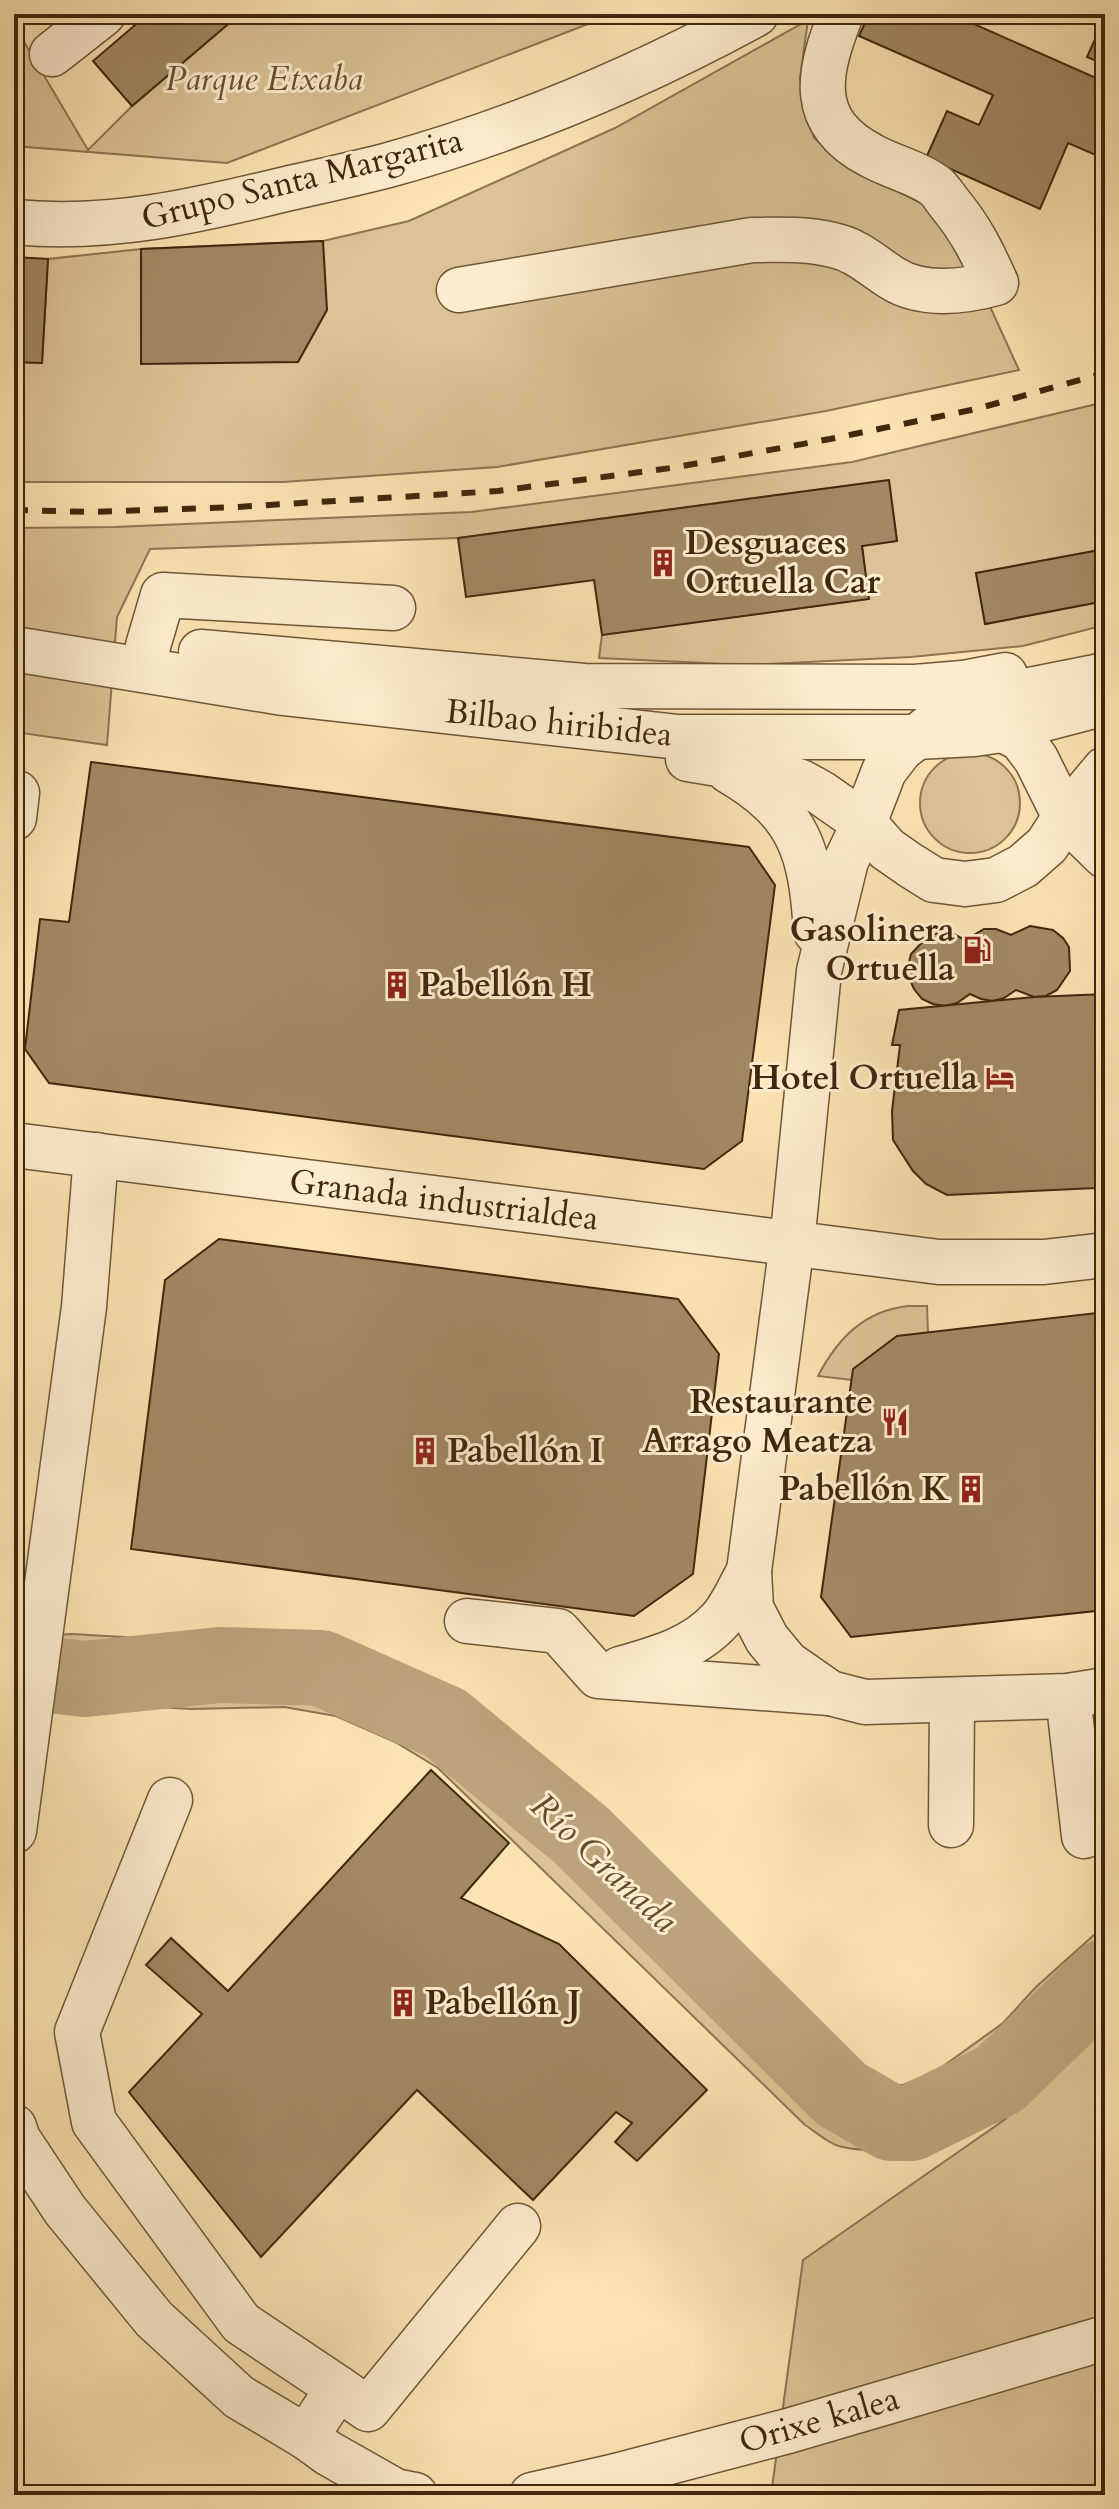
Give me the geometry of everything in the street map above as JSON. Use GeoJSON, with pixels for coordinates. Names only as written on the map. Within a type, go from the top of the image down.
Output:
{"type":"FeatureCollection","features":[{"type":"Feature","properties":{"kind":"street"},"geometry":{"type":"LineString","coordinates":[[52,54],[103,14]]}},
{"type":"Feature","properties":{"kind":"street","name":"Grupo Santa Margarita"},"geometry":{"type":"LineString","coordinates":[[14,222],[59,226],[133,222],[387,165],[594,92],[756,14]]}},
{"type":"Feature","properties":{"kind":"street"},"geometry":{"type":"LineString","coordinates":[[459,290],[752,240],[799,239],[835,245],[855,253],[908,286],[966,291],[996,283],[972,230],[935,185],[870,155],[840,135],[827,115],[822,89],[826,57],[841,14]]}},
{"type":"Feature","properties":{"kind":"street"},"geometry":{"type":"LineString","coordinates":[[148,646],[163,595],[393,608]]}},
{"type":"Feature","properties":{"kind":"street","name":"Bilbao hiribidea"},"geometry":{"type":"LineString","coordinates":[[14,632],[286,661],[584,686],[915,687],[1002,676],[1105,651]]}},
{"type":"Feature","properties":{"kind":"street","name":"Bilbao hiribidea"},"geometry":{"type":"LineString","coordinates":[[14,649],[283,693],[678,737],[916,737],[1002,730],[1105,703]]}},
{"type":"Feature","properties":{"kind":"street"},"geometry":{"type":"LineString","coordinates":[[830,1693],[787,1663],[767,1639],[751,1608],[749,1571],[792,1243],[819,971],[846,861],[884,771],[901,749],[937,721],[1009,694],[1105,675]]}},
{"type":"Feature","properties":{"kind":"street"},"geometry":{"type":"LineString","coordinates":[[584,686],[632,706],[930,707],[982,719],[1021,739],[1036,759],[1065,817],[1105,856]]}},
{"type":"Feature","properties":{"kind":"street"},"geometry":{"type":"LineString","coordinates":[[283,693],[357,727],[714,762],[778,774],[821,793],[864,823],[887,849],[934,880],[965,884],[996,880],[1023,866],[1047,845],[1065,817],[1105,769]]}},
{"type":"Feature","properties":{"kind":"street"},"geometry":{"type":"LineString","coordinates":[[714,762],[769,796],[786,816],[803,851],[812,880],[819,971]]}},
{"type":"Feature","properties":{"kind":"street","name":"Granada industrialdea"},"geometry":{"type":"LineString","coordinates":[[14,1145],[939,1262],[1044,1262],[1105,1255]]}},
{"type":"Feature","properties":{"kind":"street"},"geometry":{"type":"LineString","coordinates":[[14,1831],[84,1307],[96,1155]]}},
{"type":"Feature","properties":{"kind":"street"},"geometry":{"type":"LineString","coordinates":[[598,1676],[664,1657],[691,1643],[720,1620],[749,1571]]}},
{"type":"Feature","properties":{"kind":"street"},"geometry":{"type":"LineString","coordinates":[[467,1621],[558,1631],[598,1676],[830,1693],[865,1702],[952,1701],[1087,1693],[1084,1836],[1105,1829]]}},
{"type":"Feature","properties":{"kind":"street"},"geometry":{"type":"LineString","coordinates":[[951,1825],[952,1701]]}},
{"type":"Feature","properties":{"kind":"street"},"geometry":{"type":"LineString","coordinates":[[170,1800],[77,2032],[94,2122],[241,2323],[368,2409],[518,2226]]}},
{"type":"Feature","properties":{"kind":"street"},"geometry":{"type":"LineString","coordinates":[[14,2127],[18,2139],[65,2210],[154,2319],[239,2397],[395,2491],[415,2495]]}},
{"type":"Feature","properties":{"kind":"street","name":"Orixe kalea"},"geometry":{"type":"LineString","coordinates":[[532,2495],[788,2431],[1105,2338]]}},
{"type":"Feature","properties":{"kind":"street"},"geometry":{"type":"LineString","coordinates":[[317,2445],[338,2388]]}},
{"type":"Feature","properties":{"kind":"green space","name":"Parque Etxaba"},"geometry":{"type":"Polygon","coordinates":[[[240,14],[614,14],[227,163],[14,146],[14,25],[88,150],[132,106],[240,14]]]}},
{"type":"Feature","properties":{"kind":"green space"},"geometry":{"type":"Polygon","coordinates":[[[808,20],[800,78],[814,138],[851,168],[937,211],[966,254],[1019,370],[826,411],[497,467],[283,482],[14,482],[14,362],[42,363],[48,259],[141,249],[323,241],[409,221],[615,128],[808,20]]]}},
{"type":"Feature","properties":{"kind":"green space"},"geometry":{"type":"Polygon","coordinates":[[[1105,402],[1105,549],[976,573],[986,624],[1105,601],[1105,625],[1023,646],[911,657],[746,665],[599,658],[602,635],[868,599],[862,546],[897,541],[888,480],[458,538],[150,549],[117,617],[107,745],[14,732],[14,528],[114,527],[471,512],[852,462],[1105,402]]]}},
{"type":"Feature","properties":{"kind":"green space"},"geometry":{"type":"Polygon","coordinates":[[[970,753],[989,756],[1006,767],[1017,784],[1020,803],[1017,822],[1006,839],[989,850],[970,853],[951,850],[934,839],[923,822],[920,803],[923,784],[934,767],[951,756],[970,753]]]}},
{"type":"Feature","properties":{"kind":"green space"},"geometry":{"type":"Polygon","coordinates":[[[908,1306],[927,1306],[928,1333],[852,1380],[818,1376],[844,1338],[865,1320],[908,1306]]]}},
{"type":"Feature","properties":{"kind":"green space"},"geometry":{"type":"Polygon","coordinates":[[[72,1634],[209,1642],[312,1637],[448,1688],[548,1768],[832,2060],[870,2085],[903,2085],[935,2072],[1003,2023],[1036,1987],[1105,1925],[1105,2495],[771,2495],[803,2260],[1007,2118],[906,2148],[864,2150],[833,2144],[805,2125],[438,1768],[395,1742],[336,1716],[284,1707],[191,1709],[14,1698],[14,1637],[72,1634]]]}},
{"type":"Feature","properties":{"kind":"building"},"geometry":{"type":"Polygon","coordinates":[[[148,14],[240,14],[132,106],[93,61],[148,14]]]}},
{"type":"Feature","properties":{"kind":"building"},"geometry":{"type":"Polygon","coordinates":[[[869,14],[959,14],[958,17],[1105,82],[1105,159],[1068,143],[1040,209],[926,158],[947,111],[979,125],[993,95],[859,36],[869,14]]]}},
{"type":"Feature","properties":{"kind":"building"},"geometry":{"type":"Polygon","coordinates":[[[1105,17],[1105,65],[1087,57],[1105,17]]]}},
{"type":"Feature","properties":{"kind":"building"},"geometry":{"type":"Polygon","coordinates":[[[323,241],[327,310],[298,362],[141,364],[141,249],[323,241]]]}},
{"type":"Feature","properties":{"kind":"building"},"geometry":{"type":"Polygon","coordinates":[[[14,257],[48,259],[42,363],[14,362],[14,257]]]}},
{"type":"Feature","properties":{"kind":"building","name":"Desguaces Ortuella Car"},"geometry":{"type":"Polygon","coordinates":[[[889,480],[897,541],[862,546],[869,599],[602,635],[594,580],[466,597],[458,538],[889,480]]]}},
{"type":"Feature","properties":{"kind":"building"},"geometry":{"type":"Polygon","coordinates":[[[1105,549],[1105,601],[985,624],[976,573],[1105,549]]]}},
{"type":"Feature","properties":{"kind":"building","name":"Pabellón H"},"geometry":{"type":"Polygon","coordinates":[[[91,762],[749,847],[775,885],[742,1141],[704,1169],[49,1083],[25,1049],[40,919],[69,922],[91,762]]]}},
{"type":"Feature","properties":{"kind":"building"},"geometry":{"type":"Polygon","coordinates":[[[1030,926],[1053,930],[1069,947],[1070,971],[1057,990],[1046,996],[1034,997],[1016,990],[993,1001],[970,994],[957,1003],[945,1006],[922,999],[914,989],[909,978],[911,954],[928,936],[952,933],[965,940],[984,929],[996,929],[1011,935],[1030,926]]]}},
{"type":"Feature","properties":{"kind":"building","name":"Hotel Ortuella"},"geometry":{"type":"Polygon","coordinates":[[[1105,994],[1105,1185],[1096,1188],[947,1195],[926,1184],[913,1171],[893,1140],[892,1111],[900,1045],[892,1045],[899,1010],[1034,997],[1105,994]]]}},
{"type":"Feature","properties":{"kind":"building"},"geometry":{"type":"Polygon","coordinates":[[[14,1233],[24,1246],[14,1322],[14,1233]]]}},
{"type":"Feature","properties":{"kind":"building","name":"Pabellón I"},"geometry":{"type":"Polygon","coordinates":[[[219,1239],[678,1299],[719,1354],[693,1574],[634,1616],[131,1549],[165,1280],[219,1239]]]}},
{"type":"Feature","properties":{"kind":"building","name":"Pabellón K"},"geometry":{"type":"Polygon","coordinates":[[[1105,1312],[1105,1610],[851,1637],[821,1597],[853,1369],[897,1336],[1105,1312]]]}},
{"type":"Feature","properties":{"kind":"building","name":"Pabellón J"},"geometry":{"type":"Polygon","coordinates":[[[431,1770],[509,1843],[461,1898],[559,1944],[707,2090],[637,2161],[615,2142],[632,2123],[616,2112],[533,2200],[417,2090],[261,2257],[129,2092],[202,2014],[146,1965],[171,1938],[228,1991],[431,1770]]]}},
{"type":"Feature","properties":{"kind":"waterway","name":"Río Granada"},"geometry":{"type":"LineString","coordinates":[[14,1671],[85,1679],[220,1665],[321,1668],[445,1723],[582,1836],[841,2094],[891,2123],[911,2123],[1000,2079],[1105,1977]]}},
{"type":"Feature","properties":{"kind":"railway"},"geometry":{"type":"LineString","coordinates":[[14,510],[92,512],[236,507],[498,491],[671,468],[830,439],[976,409],[1105,373]]}},
{"type":"Feature","properties":{"kind":"place","name":"Desguaces Ortuella Car"},"geometry":{"type":"Point","coordinates":[663,563]}},
{"type":"Feature","properties":{"kind":"place","name":"Gasolinera Ortuella"},"geometry":{"type":"Point","coordinates":[977,950]}},
{"type":"Feature","properties":{"kind":"place","name":"Pabellón H"},"geometry":{"type":"Point","coordinates":[397,985]}},
{"type":"Feature","properties":{"kind":"place","name":"Hotel Ortuella"},"geometry":{"type":"Point","coordinates":[1000,1078]}},
{"type":"Feature","properties":{"kind":"place","name":"Restaurante Arrago Meatza"},"geometry":{"type":"Point","coordinates":[895,1422]}},
{"type":"Feature","properties":{"kind":"place","name":"Pabellón I"},"geometry":{"type":"Point","coordinates":[425,1451]}},
{"type":"Feature","properties":{"kind":"place","name":"Pabellón K"},"geometry":{"type":"Point","coordinates":[971,1489]}},
{"type":"Feature","properties":{"kind":"place","name":"Pabellón J"},"geometry":{"type":"Point","coordinates":[403,2003]}}]}
